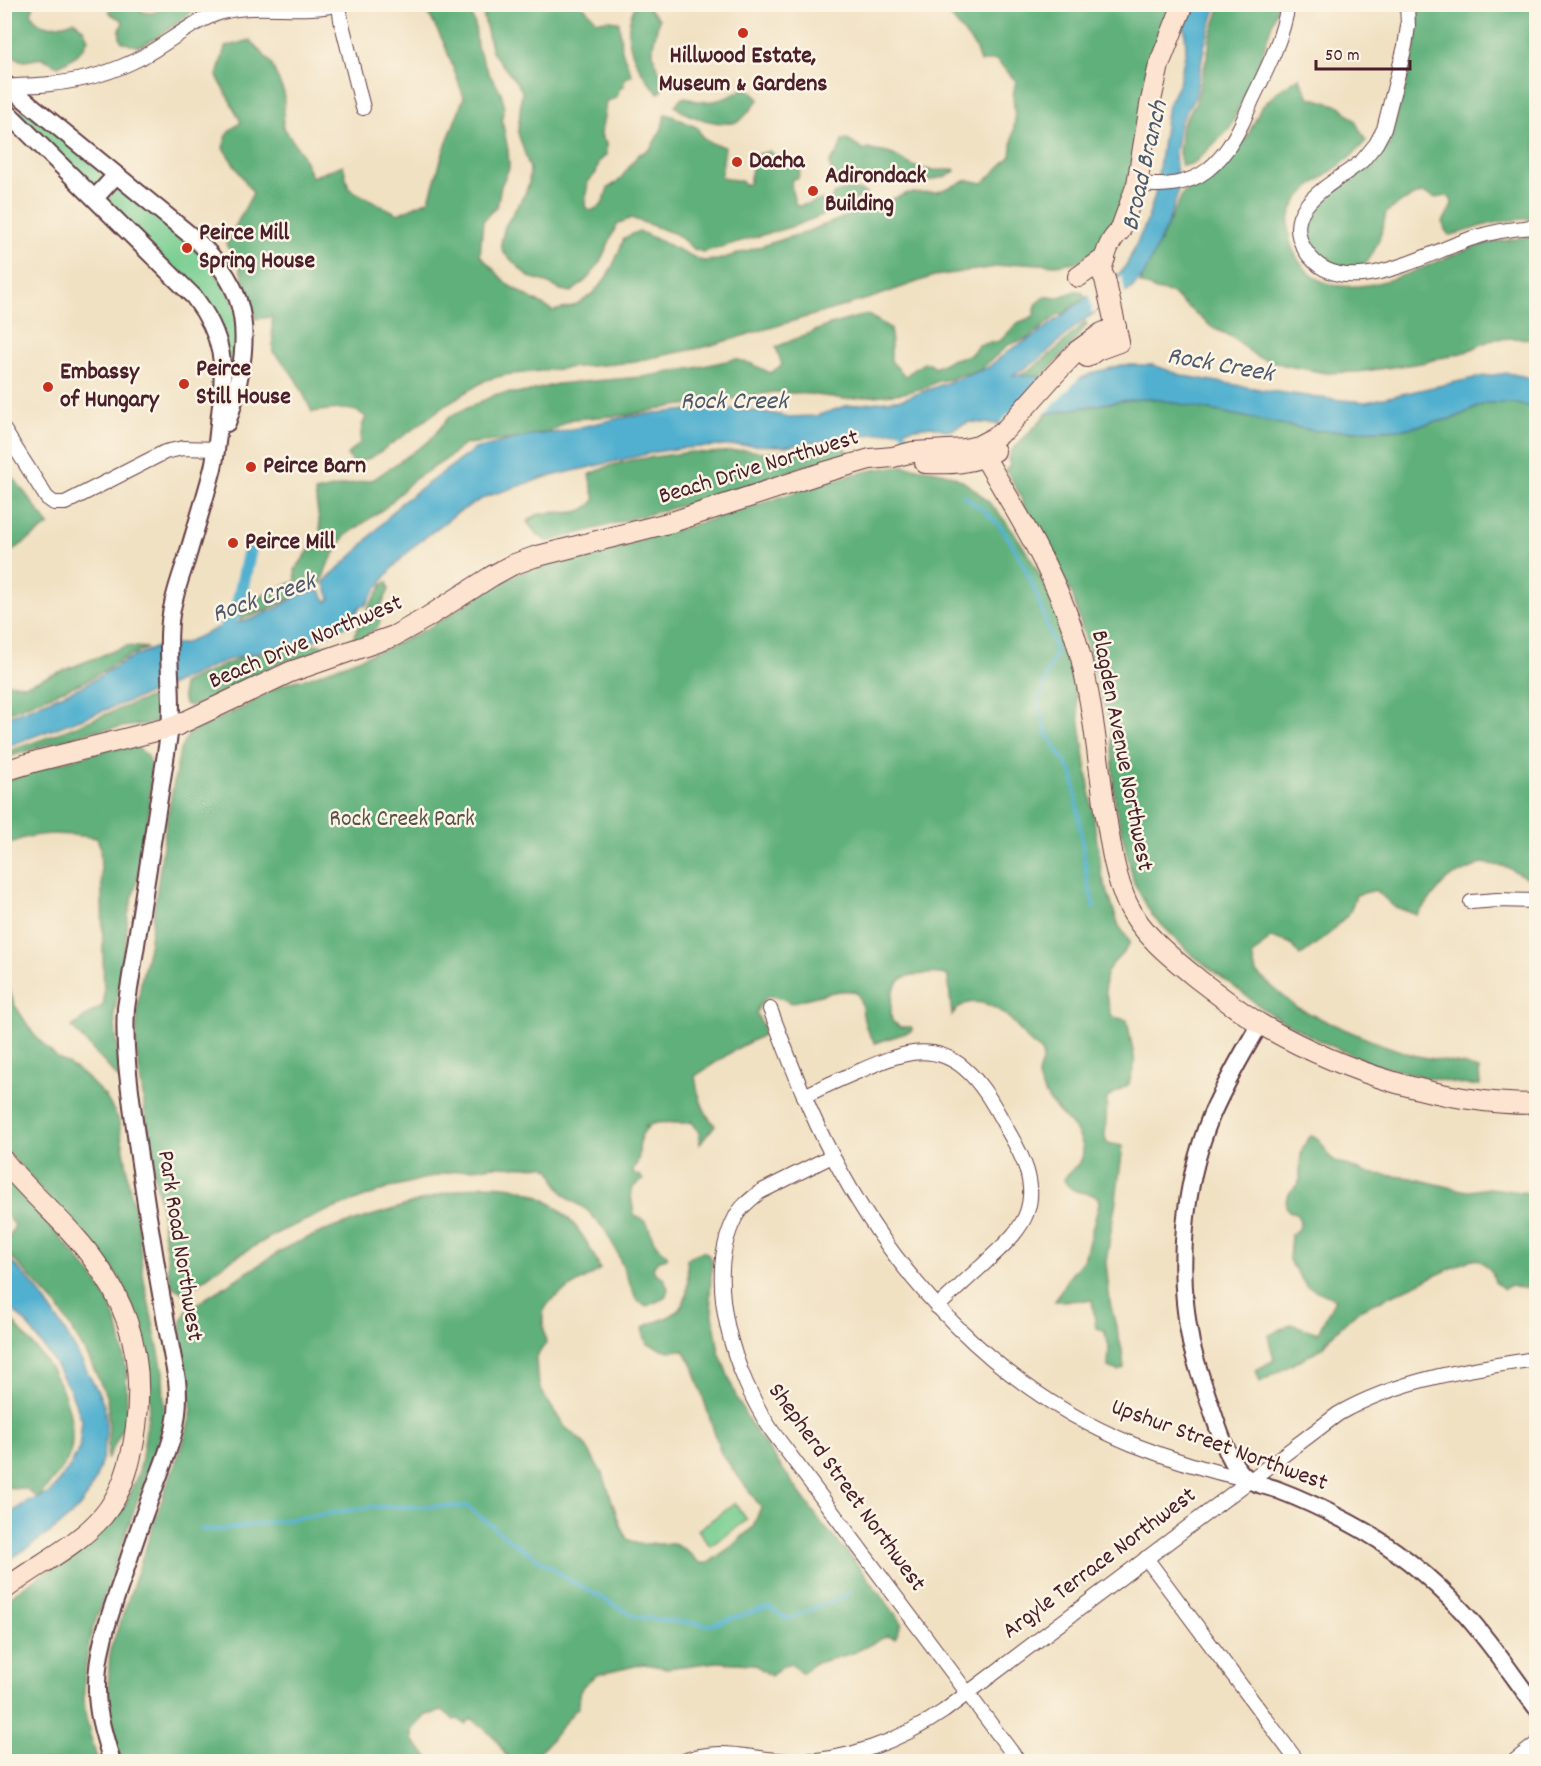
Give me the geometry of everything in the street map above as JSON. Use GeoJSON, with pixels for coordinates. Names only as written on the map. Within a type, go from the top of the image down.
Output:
{"type":"FeatureCollection","features":[{"type":"Feature","properties":{"kind":"main road"},"geometry":{"type":"LineString","coordinates":[[1105,281],[1101,271],[1104,258],[1114,236],[1120,231],[1146,185],[1155,78],[1180,10]]}},
{"type":"Feature","properties":{"kind":"main road"},"geometry":{"type":"LineString","coordinates":[[1105,281],[1112,271],[1122,240],[1120,231]]}},
{"type":"Feature","properties":{"kind":"main road"},"geometry":{"type":"LineString","coordinates":[[1078,277],[1104,258]]}},
{"type":"Feature","properties":{"kind":"main road","name":"Beach Drive Northwest"},"geometry":{"type":"LineString","coordinates":[[4,771],[67,754],[171,720],[206,714],[291,672],[394,636],[492,576],[527,559],[672,522],[870,459],[893,457],[916,463],[965,463],[982,452],[995,452],[1012,430],[1069,375],[1083,353],[1097,350],[1118,335],[1105,281]]}},
{"type":"Feature","properties":{"kind":"main road","name":"Blagden Avenue Northwest"},"geometry":{"type":"LineString","coordinates":[[982,452],[1054,581],[1074,633],[1091,707],[1114,864],[1127,903],[1142,927],[1157,944],[1212,990],[1260,1024],[1342,1063],[1393,1081],[1434,1092],[1465,1098],[1536,1104]]}},
{"type":"Feature","properties":{"kind":"main road"},"geometry":{"type":"LineString","coordinates":[[4,1161],[78,1240],[114,1290],[131,1332],[137,1364],[138,1394],[136,1427],[131,1454],[122,1485],[111,1506],[97,1523],[79,1538],[4,1590]]}},
{"type":"Feature","properties":{"kind":"street"},"geometry":{"type":"LineString","coordinates":[[1146,185],[1179,183],[1194,178],[1207,170],[1233,141],[1271,61],[1284,24],[1288,4]]}},
{"type":"Feature","properties":{"kind":"street"},"geometry":{"type":"LineString","coordinates":[[1407,4],[1408,21],[1405,46],[1382,133],[1362,161],[1308,202],[1299,225],[1305,251],[1316,263],[1327,270],[1344,275],[1370,274],[1397,268],[1473,238],[1509,229],[1536,227]]}},
{"type":"Feature","properties":{"kind":"street"},"geometry":{"type":"LineString","coordinates":[[6,85],[34,86],[63,83],[110,71],[144,56],[221,12],[308,9],[340,5],[341,21],[363,108]]}},
{"type":"Feature","properties":{"kind":"street"},"geometry":{"type":"LineString","coordinates":[[6,85],[208,250],[223,269],[234,290],[244,325],[244,351],[232,409],[217,449]]}},
{"type":"Feature","properties":{"kind":"street"},"geometry":{"type":"LineString","coordinates":[[4,109],[181,282],[209,320],[220,349],[224,377],[217,449]]}},
{"type":"Feature","properties":{"kind":"street"},"geometry":{"type":"LineString","coordinates":[[95,198],[116,175]]}},
{"type":"Feature","properties":{"kind":"street"},"geometry":{"type":"LineString","coordinates":[[4,430],[47,498],[54,503],[65,503],[165,452],[183,448],[217,449]]}},
{"type":"Feature","properties":{"kind":"street","name":"Park Road Northwest"},"geometry":{"type":"LineString","coordinates":[[112,1761],[98,1705],[97,1674],[100,1651],[139,1530],[172,1441],[178,1412],[177,1380],[152,1245],[125,1032],[129,985],[171,720],[170,623],[174,598],[203,505],[217,449]]}},
{"type":"Feature","properties":{"kind":"street"},"geometry":{"type":"LineString","coordinates":[[1471,902],[1536,901]]}},
{"type":"Feature","properties":{"kind":"street","name":"Upshur Street Northwest"},"geometry":{"type":"LineString","coordinates":[[770,1009],[804,1096],[832,1156],[856,1198],[915,1282],[966,1337],[1034,1391],[1092,1425],[1132,1444],[1194,1466],[1249,1480],[1293,1496],[1371,1535],[1406,1559],[1466,1615],[1536,1707]]}},
{"type":"Feature","properties":{"kind":"street"},"geometry":{"type":"LineString","coordinates":[[1249,1480],[1231,1459],[1198,1367],[1190,1337],[1186,1305],[1184,1248],[1191,1189],[1206,1130],[1231,1074],[1260,1024]]}},
{"type":"Feature","properties":{"kind":"street"},"geometry":{"type":"LineString","coordinates":[[804,1096],[890,1057],[906,1053],[927,1052],[943,1055],[965,1069],[995,1109],[1011,1135],[1025,1165],[1030,1187],[1030,1201],[1021,1225],[1012,1237],[938,1307]]}},
{"type":"Feature","properties":{"kind":"street","name":"Shepherd Street Northwest"},"geometry":{"type":"LineString","coordinates":[[832,1156],[760,1192],[735,1218],[725,1247],[723,1273],[724,1310],[737,1364],[749,1391],[772,1431],[1019,1761]]}},
{"type":"Feature","properties":{"kind":"street","name":"Argyle Terrace Northwest"},"geometry":{"type":"LineString","coordinates":[[681,1761],[699,1755],[719,1753],[789,1761],[834,1757],[884,1743],[932,1719],[968,1693],[1325,1423],[1365,1400],[1395,1388],[1481,1367],[1536,1359]]}},
{"type":"Feature","properties":{"kind":"street"},"geometry":{"type":"LineString","coordinates":[[1146,1558],[1298,1761]]}},
{"type":"Feature","properties":{"kind":"street"},"geometry":{"type":"LineString","coordinates":[[1513,1761],[1536,1744]]}},
{"type":"Feature","properties":{"kind":"green space"},"geometry":{"type":"Polygon","coordinates":[[[5,4],[34,5],[31,14],[35,20],[45,25],[75,21],[83,29],[88,39],[76,55],[58,66],[42,58],[20,60],[5,51],[5,4]]]}},
{"type":"Feature","properties":{"kind":"green space"},"geometry":{"type":"Polygon","coordinates":[[[636,4],[645,5],[659,19],[653,50],[661,80],[661,92],[658,93],[637,63],[629,40],[631,16],[636,4]]]}},
{"type":"Feature","properties":{"kind":"green space"},"geometry":{"type":"Polygon","coordinates":[[[111,5],[140,5],[141,11],[150,13],[166,5],[197,6],[161,35],[137,46],[121,41],[120,31],[123,22],[109,11],[111,5]]]}},
{"type":"Feature","properties":{"kind":"green space"},"geometry":{"type":"Polygon","coordinates":[[[424,5],[468,5],[475,25],[477,47],[489,74],[501,92],[504,104],[502,120],[509,168],[501,186],[497,206],[483,221],[480,255],[508,285],[553,311],[575,305],[593,293],[607,277],[624,238],[639,231],[702,261],[718,260],[806,232],[908,193],[937,192],[968,180],[983,183],[1011,156],[1015,119],[1013,95],[1016,81],[996,60],[980,62],[975,47],[944,5],[1173,5],[1162,29],[1150,68],[1130,179],[1120,211],[1103,242],[1081,261],[1056,265],[1023,263],[934,276],[874,297],[705,347],[625,363],[505,375],[486,380],[448,403],[372,457],[355,464],[347,455],[360,443],[362,426],[366,417],[348,409],[312,412],[291,373],[273,352],[272,317],[256,319],[239,266],[226,244],[253,193],[223,148],[228,132],[241,122],[217,76],[225,47],[250,40],[271,63],[284,93],[283,127],[301,153],[312,177],[343,165],[349,189],[398,214],[429,200],[444,150],[464,97],[444,43],[424,5]]]}},
{"type":"Feature","properties":{"kind":"green space"},"geometry":{"type":"Polygon","coordinates":[[[481,5],[582,5],[597,21],[619,22],[622,51],[632,75],[624,79],[624,86],[619,89],[616,98],[606,101],[601,133],[606,143],[606,155],[599,162],[596,173],[588,182],[585,204],[586,208],[591,211],[602,205],[608,188],[619,181],[638,155],[650,149],[662,129],[665,114],[698,128],[705,140],[725,147],[721,176],[723,178],[741,181],[745,185],[749,184],[755,155],[770,151],[784,163],[798,167],[800,170],[798,178],[792,179],[791,182],[796,205],[832,200],[833,194],[845,190],[867,194],[835,210],[794,226],[703,252],[694,249],[676,234],[631,218],[617,224],[594,270],[571,292],[529,277],[503,252],[501,243],[505,226],[525,194],[529,183],[530,169],[518,133],[522,91],[492,52],[481,5]]]}},
{"type":"Feature","properties":{"kind":"green space"},"geometry":{"type":"Polygon","coordinates":[[[1221,5],[1278,5],[1260,61],[1230,128],[1194,163],[1182,166],[1179,153],[1182,125],[1196,102],[1210,38],[1221,5]]]}},
{"type":"Feature","properties":{"kind":"green space"},"geometry":{"type":"Polygon","coordinates":[[[1417,5],[1536,5],[1536,218],[1496,223],[1449,235],[1443,222],[1452,205],[1451,199],[1447,196],[1436,198],[1421,193],[1403,201],[1386,213],[1378,241],[1364,266],[1341,267],[1323,259],[1317,253],[1310,239],[1310,222],[1316,206],[1374,162],[1389,144],[1415,46],[1419,11],[1417,5]]]}},
{"type":"Feature","properties":{"kind":"green space"},"geometry":{"type":"Polygon","coordinates":[[[1299,77],[1309,97],[1340,106],[1355,121],[1366,141],[1343,163],[1306,191],[1292,210],[1289,222],[1290,241],[1294,252],[1309,273],[1329,284],[1352,287],[1378,283],[1474,247],[1536,236],[1536,339],[1493,339],[1465,352],[1421,363],[1358,372],[1326,373],[1257,357],[1232,337],[1213,328],[1171,293],[1140,283],[1183,193],[1233,157],[1247,137],[1261,108],[1277,92],[1299,77]]]}},
{"type":"Feature","properties":{"kind":"green space"},"geometry":{"type":"Polygon","coordinates":[[[744,88],[759,99],[742,119],[732,123],[706,120],[688,114],[675,106],[680,99],[685,97],[700,102],[715,101],[731,96],[744,88]]]}},
{"type":"Feature","properties":{"kind":"green space"},"geometry":{"type":"Polygon","coordinates":[[[25,109],[102,172],[99,183],[93,186],[18,113],[25,109]]]}},
{"type":"Feature","properties":{"kind":"green space"},"geometry":{"type":"Polygon","coordinates":[[[846,139],[863,150],[891,154],[920,168],[954,169],[955,171],[947,176],[923,182],[893,179],[877,184],[856,177],[834,178],[830,162],[838,152],[842,141],[846,139]]]}},
{"type":"Feature","properties":{"kind":"green space"},"geometry":{"type":"Polygon","coordinates":[[[116,190],[127,191],[204,256],[232,299],[239,325],[236,373],[228,382],[217,330],[109,209],[108,198],[116,190]]]}},
{"type":"Feature","properties":{"kind":"green space"},"geometry":{"type":"Polygon","coordinates":[[[1076,291],[1082,292],[1086,299],[1072,306],[1065,314],[1059,314],[1028,338],[1008,345],[979,371],[938,381],[904,393],[845,399],[774,392],[628,415],[572,419],[549,432],[516,439],[465,444],[444,461],[413,480],[386,507],[344,537],[327,566],[320,587],[308,588],[274,607],[240,620],[243,604],[296,581],[295,570],[321,534],[315,492],[374,479],[429,441],[450,416],[497,394],[527,392],[557,384],[642,377],[735,359],[770,373],[782,365],[776,347],[827,326],[867,314],[891,329],[891,361],[905,376],[924,363],[930,363],[935,368],[950,360],[970,355],[979,345],[1000,341],[1018,323],[1034,316],[1036,305],[1044,296],[1056,298],[1076,291]]]}},
{"type":"Feature","properties":{"kind":"green space"},"geometry":{"type":"Polygon","coordinates":[[[1085,322],[1087,324],[1082,331],[1048,370],[1036,378],[1017,377],[1033,368],[1085,322]]]}},
{"type":"Feature","properties":{"kind":"green space"},"geometry":{"type":"Polygon","coordinates":[[[1150,398],[1315,431],[1404,429],[1454,418],[1486,403],[1515,403],[1536,409],[1536,879],[1527,878],[1507,867],[1483,863],[1447,879],[1417,915],[1393,906],[1376,890],[1356,895],[1350,912],[1330,933],[1300,956],[1290,943],[1271,937],[1252,956],[1256,973],[1296,1007],[1372,1041],[1412,1055],[1466,1065],[1479,1070],[1480,1085],[1467,1085],[1424,1077],[1373,1064],[1316,1039],[1269,1013],[1191,954],[1152,915],[1134,883],[1115,805],[1111,729],[1072,593],[1028,519],[1020,495],[1006,470],[1010,466],[1008,459],[1011,451],[1047,414],[1150,398]]]}},
{"type":"Feature","properties":{"kind":"green space"},"geometry":{"type":"Polygon","coordinates":[[[845,447],[848,453],[812,463],[749,487],[547,542],[527,522],[543,513],[574,512],[588,507],[595,500],[589,475],[609,466],[633,460],[691,452],[744,450],[793,452],[845,447]]]}},
{"type":"Feature","properties":{"kind":"green space","name":"Rock Creek Park"},"geometry":{"type":"Polygon","coordinates":[[[903,466],[948,474],[962,481],[986,499],[1009,525],[1040,575],[1069,648],[1102,876],[1119,926],[1130,942],[1126,950],[1110,967],[1105,980],[1111,1014],[1127,1020],[1135,1062],[1129,1084],[1107,1098],[1105,1138],[1107,1143],[1123,1146],[1106,1262],[1110,1303],[1122,1350],[1124,1368],[1118,1371],[1108,1367],[1109,1346],[1104,1330],[1096,1328],[1092,1300],[1055,1301],[1066,1281],[1084,1259],[1099,1204],[1098,1197],[1075,1191],[1064,1180],[1081,1160],[1082,1142],[1044,1093],[1038,1076],[1043,1059],[1042,1054],[1011,1020],[988,1005],[967,1003],[958,1008],[952,1016],[948,977],[937,974],[908,976],[897,983],[891,1002],[892,1021],[900,1027],[911,1027],[912,1031],[875,1043],[866,1027],[860,999],[854,992],[837,991],[791,1003],[775,996],[766,998],[756,1013],[763,1026],[763,1035],[736,1049],[695,1076],[701,1102],[715,1125],[700,1144],[699,1132],[692,1122],[657,1123],[645,1127],[648,1128],[640,1139],[638,1161],[633,1170],[634,1174],[643,1180],[633,1187],[631,1195],[634,1215],[646,1223],[655,1243],[667,1255],[667,1258],[657,1261],[653,1268],[655,1273],[664,1278],[668,1289],[665,1298],[647,1306],[637,1301],[605,1230],[587,1210],[564,1194],[551,1170],[544,1166],[493,1166],[450,1172],[392,1187],[279,1232],[229,1261],[188,1291],[182,1292],[173,1287],[168,1273],[162,1211],[152,1164],[136,1045],[141,981],[149,947],[166,824],[180,750],[189,733],[242,708],[283,684],[311,677],[390,647],[432,626],[506,579],[529,569],[567,556],[624,545],[670,532],[837,479],[903,466]]]}},
{"type":"Feature","properties":{"kind":"green space"},"geometry":{"type":"Polygon","coordinates":[[[13,477],[49,525],[5,556],[5,482],[13,477]]]}},
{"type":"Feature","properties":{"kind":"green space"},"geometry":{"type":"Polygon","coordinates":[[[387,582],[389,590],[379,610],[379,625],[360,641],[280,663],[198,704],[190,706],[185,704],[182,684],[241,658],[311,644],[333,646],[353,639],[361,620],[383,584],[387,582]]]}},
{"type":"Feature","properties":{"kind":"green space"},"geometry":{"type":"Polygon","coordinates":[[[126,646],[147,648],[130,655],[86,681],[5,714],[5,683],[26,685],[126,646]]]}},
{"type":"Feature","properties":{"kind":"green space"},"geometry":{"type":"Polygon","coordinates":[[[152,697],[162,709],[159,718],[153,723],[92,731],[5,758],[5,752],[152,697]]]}},
{"type":"Feature","properties":{"kind":"green space"},"geometry":{"type":"Polygon","coordinates":[[[131,743],[148,756],[151,767],[149,812],[140,854],[138,877],[128,915],[124,961],[114,1014],[121,1081],[72,1027],[104,1003],[100,846],[97,838],[62,834],[37,835],[14,842],[5,848],[5,782],[33,770],[131,743]]]}},
{"type":"Feature","properties":{"kind":"green space"},"geometry":{"type":"Polygon","coordinates":[[[4,965],[14,1004],[34,1035],[56,1057],[88,1079],[105,1096],[118,1118],[138,1226],[143,1276],[163,1371],[164,1405],[161,1432],[92,1631],[88,1650],[84,1701],[98,1761],[5,1761],[5,1602],[16,1592],[87,1544],[117,1516],[126,1503],[141,1464],[150,1402],[145,1365],[146,1355],[137,1333],[137,1316],[120,1279],[92,1244],[54,1205],[5,1148],[4,965]]]}},
{"type":"Feature","properties":{"kind":"green space"},"geometry":{"type":"Polygon","coordinates":[[[1311,1136],[1319,1139],[1329,1156],[1335,1161],[1367,1173],[1411,1178],[1470,1191],[1489,1188],[1536,1194],[1536,1286],[1524,1288],[1511,1285],[1504,1289],[1495,1282],[1487,1266],[1479,1260],[1472,1259],[1359,1310],[1331,1336],[1322,1348],[1260,1382],[1256,1370],[1274,1360],[1268,1336],[1291,1324],[1318,1333],[1335,1299],[1306,1286],[1289,1260],[1291,1235],[1298,1229],[1300,1221],[1296,1213],[1289,1211],[1286,1207],[1286,1202],[1288,1195],[1300,1181],[1301,1153],[1311,1136]]]}},
{"type":"Feature","properties":{"kind":"green space"},"geometry":{"type":"Polygon","coordinates":[[[5,1178],[67,1245],[94,1278],[111,1306],[119,1330],[126,1368],[127,1420],[107,1460],[109,1426],[107,1398],[89,1358],[58,1307],[5,1250],[5,1245],[15,1225],[5,1214],[5,1178]]]}},
{"type":"Feature","properties":{"kind":"green space"},"geometry":{"type":"Polygon","coordinates":[[[484,1185],[516,1188],[531,1193],[557,1208],[578,1229],[600,1269],[558,1295],[545,1308],[543,1325],[546,1343],[536,1357],[537,1376],[546,1399],[565,1427],[584,1443],[604,1477],[627,1539],[638,1544],[674,1544],[686,1550],[699,1563],[708,1563],[753,1527],[761,1507],[721,1453],[692,1363],[683,1350],[669,1351],[647,1344],[643,1332],[644,1327],[666,1318],[680,1308],[687,1293],[687,1259],[703,1251],[712,1261],[710,1297],[719,1352],[737,1399],[753,1428],[823,1525],[857,1564],[902,1623],[895,1638],[887,1636],[853,1653],[813,1664],[803,1673],[791,1664],[781,1667],[771,1676],[754,1664],[716,1662],[667,1668],[644,1664],[596,1675],[583,1686],[579,1694],[578,1708],[551,1740],[533,1756],[523,1760],[507,1757],[495,1738],[474,1720],[471,1719],[465,1724],[458,1719],[454,1720],[444,1711],[426,1715],[412,1730],[412,1740],[432,1761],[122,1761],[116,1744],[108,1690],[110,1650],[183,1444],[192,1411],[180,1333],[187,1310],[289,1246],[329,1229],[446,1193],[484,1185]]]}},
{"type":"Feature","properties":{"kind":"green space"},"geometry":{"type":"Polygon","coordinates":[[[4,1312],[50,1367],[65,1398],[70,1416],[72,1437],[70,1454],[61,1470],[39,1497],[27,1489],[5,1487],[4,1312]]]}},
{"type":"Feature","properties":{"kind":"green space"},"geometry":{"type":"Polygon","coordinates":[[[735,1503],[747,1520],[710,1546],[698,1530],[735,1503]]]}},
{"type":"Feature","properties":{"kind":"water"},"geometry":{"type":"Polygon","coordinates":[[[1177,5],[1187,5],[1193,13],[1198,5],[1217,5],[1205,43],[1195,97],[1180,122],[1175,153],[1178,193],[1168,223],[1144,275],[1131,289],[1081,322],[1037,361],[1013,375],[1079,379],[1122,365],[1153,365],[1184,376],[1270,391],[1366,402],[1479,377],[1508,373],[1536,379],[1536,409],[1515,403],[1486,403],[1454,418],[1404,429],[1315,431],[1150,398],[1120,401],[998,424],[969,422],[949,431],[931,426],[785,446],[742,445],[682,448],[655,452],[543,478],[485,497],[457,513],[414,546],[394,566],[365,606],[361,605],[347,626],[338,628],[319,639],[224,661],[162,689],[5,747],[5,717],[85,685],[130,658],[157,647],[185,643],[222,626],[249,620],[276,609],[303,592],[320,591],[327,602],[330,598],[324,582],[358,550],[401,503],[475,449],[532,435],[560,432],[647,414],[729,409],[759,411],[789,417],[816,416],[846,406],[903,399],[987,368],[1121,272],[1127,264],[1147,221],[1155,195],[1168,105],[1179,83],[1186,50],[1185,31],[1177,5]]]}},
{"type":"Feature","properties":{"kind":"water"},"geometry":{"type":"Polygon","coordinates":[[[5,1255],[30,1281],[77,1352],[101,1398],[106,1435],[105,1447],[95,1481],[76,1511],[5,1563],[5,1523],[11,1513],[25,1503],[50,1493],[68,1469],[79,1450],[82,1420],[71,1392],[52,1359],[27,1324],[5,1302],[5,1255]]]}},
{"type":"Feature","properties":{"kind":"pier"},"geometry":{"type":"Polygon","coordinates":[[[1122,276],[1126,296],[1112,306],[1091,314],[1092,307],[1088,292],[1122,276]]]}},
{"type":"Feature","properties":{"kind":"pier"},"geometry":{"type":"Polygon","coordinates":[[[1084,373],[1041,418],[998,427],[1047,374],[1078,376],[1084,373]]]}},
{"type":"Feature","properties":{"kind":"waterway"},"geometry":{"type":"LineString","coordinates":[[899,428],[913,442]]}},
{"type":"Feature","properties":{"kind":"waterway"},"geometry":{"type":"LineString","coordinates":[[963,495],[989,515],[1012,543],[1030,579],[1056,652],[1038,704],[1047,733],[1073,775],[1087,878],[1094,908]]}},
{"type":"Feature","properties":{"kind":"waterway","name":"Rock Creek"},"geometry":{"type":"LineString","coordinates":[[220,640],[238,605],[250,549]]}},
{"type":"Feature","properties":{"kind":"waterway"},"geometry":{"type":"LineString","coordinates":[[201,1529],[219,1530],[371,1507],[467,1506],[507,1538],[571,1581],[636,1617],[711,1625],[768,1607],[788,1619],[850,1594]]}},
{"type":"Feature","properties":{"kind":"place","name":"Hillwood Estate, Museum & Gardens"},"geometry":{"type":"Point","coordinates":[743,33]}},
{"type":"Feature","properties":{"kind":"place","name":"Dacha"},"geometry":{"type":"Point","coordinates":[737,162]}},
{"type":"Feature","properties":{"kind":"place","name":"Adirondack Building"},"geometry":{"type":"Point","coordinates":[813,191]}},
{"type":"Feature","properties":{"kind":"place","name":"Peirce Mill Spring House"},"geometry":{"type":"Point","coordinates":[187,248]}},
{"type":"Feature","properties":{"kind":"place","name":"Peirce Still House"},"geometry":{"type":"Point","coordinates":[184,384]}},
{"type":"Feature","properties":{"kind":"place","name":"Embassy of Hungary"},"geometry":{"type":"Point","coordinates":[48,387]}},
{"type":"Feature","properties":{"kind":"place","name":"Peirce Barn"},"geometry":{"type":"Point","coordinates":[251,467]}},
{"type":"Feature","properties":{"kind":"place","name":"Peirce Mill"},"geometry":{"type":"Point","coordinates":[233,543]}},
{"type":"Feature","properties":{"kind":"water label","name":"Broad Branch"},"geometry":{"type":"Point","coordinates":[1146,166]}}]}
